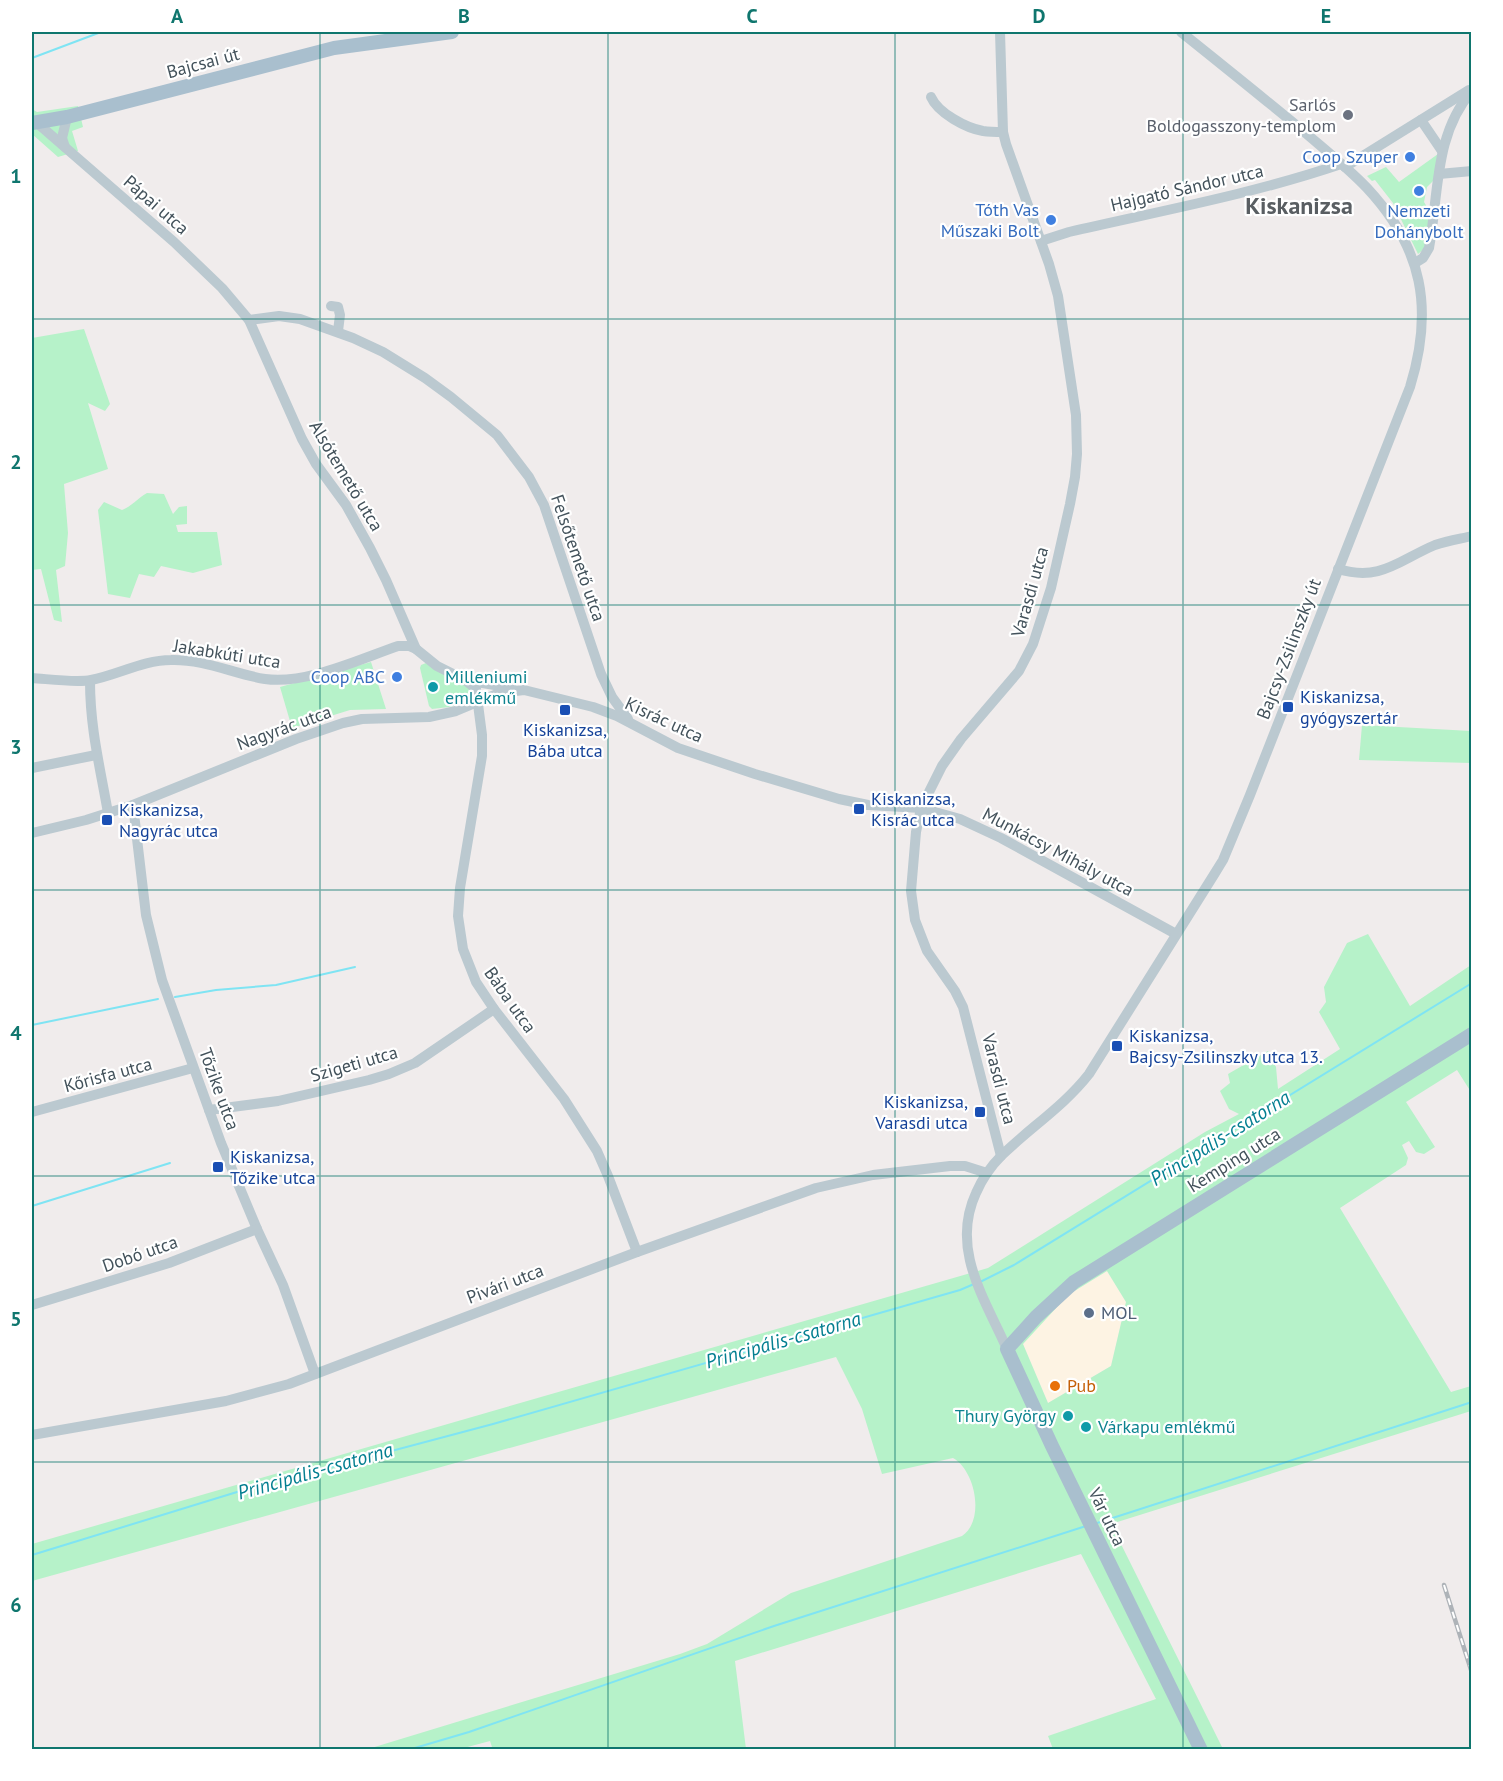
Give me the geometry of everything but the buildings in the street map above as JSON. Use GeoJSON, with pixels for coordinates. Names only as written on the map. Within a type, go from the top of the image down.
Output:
{"type":"FeatureCollection","features":[{"type":"Feature","properties":{"kind":"main road","name":"Bajcsai út"},"geometry":{"type":"LineString","coordinates":[[34,123],[67,117],[334,48],[452,32]]}},
{"type":"Feature","properties":{"kind":"main road","name":"Kemping utca"},"geometry":{"type":"LineString","coordinates":[[1007,1349],[1025,1328],[1074,1282],[1472,1034]]}},
{"type":"Feature","properties":{"kind":"main road","name":"Vár utca"},"geometry":{"type":"LineString","coordinates":[[1007,1349],[1083,1510],[1202,1749]]}},
{"type":"Feature","properties":{"kind":"street","name":"Varasdi utca"},"geometry":{"type":"LineString","coordinates":[[1000,32],[1003,132],[1058,296],[1076,415],[1077,454],[1070,504],[1040,626],[1028,656],[1019,671],[956,746],[942,766],[921,808],[916,832],[911,891],[915,920],[927,951],[955,991],[963,1007],[1001,1156]]}},
{"type":"Feature","properties":{"kind":"street","name":"Bajcsy-Zsilinszky út"},"geometry":{"type":"LineString","coordinates":[[984,1298],[973,1272],[966,1243],[967,1219],[975,1196],[987,1173],[1001,1156],[1067,1100],[1084,1081],[1222,860],[1250,795],[1410,387],[1422,334],[1423,306],[1414,263],[1389,215],[1368,189],[1343,165],[1181,32]]}},
{"type":"Feature","properties":{"kind":"street"},"geometry":{"type":"LineString","coordinates":[[1414,263],[1423,258],[1429,248],[1442,151],[1452,118],[1472,89]]}},
{"type":"Feature","properties":{"kind":"street","name":"Hajgató Sándor utca"},"geometry":{"type":"LineString","coordinates":[[1041,241],[1069,232],[1247,191],[1343,165],[1472,89]]}},
{"type":"Feature","properties":{"kind":"street"},"geometry":{"type":"LineString","coordinates":[[931,97],[938,108],[971,127],[983,131],[1003,132]]}},
{"type":"Feature","properties":{"kind":"street"},"geometry":{"type":"LineString","coordinates":[[67,117],[62,138],[67,150]]}},
{"type":"Feature","properties":{"kind":"street"},"geometry":{"type":"LineString","coordinates":[[1421,120],[1442,151]]}},
{"type":"Feature","properties":{"kind":"street","name":"Pápai utca"},"geometry":{"type":"LineString","coordinates":[[34,123],[174,242],[222,288],[249,320]]}},
{"type":"Feature","properties":{"kind":"street"},"geometry":{"type":"LineString","coordinates":[[1439,174],[1472,171]]}},
{"type":"Feature","properties":{"kind":"street"},"geometry":{"type":"LineString","coordinates":[[331,306],[338,307],[338,331]]}},
{"type":"Feature","properties":{"kind":"street","name":"Felsőtemető utca"},"geometry":{"type":"LineString","coordinates":[[249,320],[272,316],[289,317],[338,331],[382,352],[425,378],[497,435],[520,464],[544,505],[600,674],[612,697],[632,724]]}},
{"type":"Feature","properties":{"kind":"street","name":"Alsótemető utca"},"geometry":{"type":"LineString","coordinates":[[249,320],[302,439],[316,464],[346,506],[370,548],[416,649]]}},
{"type":"Feature","properties":{"kind":"street"},"geometry":{"type":"LineString","coordinates":[[1338,569],[1363,574],[1381,572],[1437,545],[1472,536]]}},
{"type":"Feature","properties":{"kind":"street","name":"Jakabkúti utca"},"geometry":{"type":"LineString","coordinates":[[32,678],[90,681],[149,663],[172,660],[198,662],[264,679],[292,679],[319,673],[398,646],[409,646],[416,649]]}},
{"type":"Feature","properties":{"kind":"street"},"geometry":{"type":"LineString","coordinates":[[416,649],[446,672],[465,680],[524,690]]}},
{"type":"Feature","properties":{"kind":"street"},"geometry":{"type":"LineString","coordinates":[[465,680],[476,689],[478,703]]}},
{"type":"Feature","properties":{"kind":"street"},"geometry":{"type":"LineString","coordinates":[[90,681],[90,706],[96,755],[108,813]]}},
{"type":"Feature","properties":{"kind":"street","name":"Kisrác utca"},"geometry":{"type":"LineString","coordinates":[[478,703],[499,693],[524,690],[593,706],[678,747],[755,774],[839,799],[868,805],[921,808]]}},
{"type":"Feature","properties":{"kind":"street","name":"Nagyrác utca"},"geometry":{"type":"LineString","coordinates":[[32,833],[108,813],[296,739],[343,723],[370,719],[429,717],[478,703]]}},
{"type":"Feature","properties":{"kind":"street","name":"Bába utca"},"geometry":{"type":"LineString","coordinates":[[478,703],[482,756],[460,888],[458,915],[460,937],[466,960],[476,982],[494,1009],[564,1099],[597,1151],[609,1176],[637,1252]]}},
{"type":"Feature","properties":{"kind":"street"},"geometry":{"type":"LineString","coordinates":[[32,768],[96,755]]}},
{"type":"Feature","properties":{"kind":"street","name":"Tőzike utca"},"geometry":{"type":"LineString","coordinates":[[133,804],[142,888],[162,980],[231,1170],[283,1285],[315,1374]]}},
{"type":"Feature","properties":{"kind":"street","name":"Munkácsy Mihály utca"},"geometry":{"type":"LineString","coordinates":[[921,808],[950,816],[1001,838],[1176,934]]}},
{"type":"Feature","properties":{"kind":"street","name":"Szigeti utca"},"geometry":{"type":"LineString","coordinates":[[208,1110],[271,1102],[389,1074],[415,1063],[494,1009]]}},
{"type":"Feature","properties":{"kind":"street","name":"Kőrisfa utca"},"geometry":{"type":"LineString","coordinates":[[32,1112],[193,1068]]}},
{"type":"Feature","properties":{"kind":"street","name":"Pivári utca"},"geometry":{"type":"LineString","coordinates":[[32,1435],[226,1401],[289,1384],[637,1252],[780,1200],[852,1179],[950,1166],[965,1166],[987,1173]]}},
{"type":"Feature","properties":{"kind":"street","name":"Dobó utca"},"geometry":{"type":"LineString","coordinates":[[32,1305],[169,1263],[257,1229]]}},
{"type":"Feature","properties":{"kind":"street","name":"Vár utca"},"geometry":{"type":"LineString","coordinates":[[984,1298],[1007,1349]]}},
{"type":"Feature","properties":{"kind":"shaded area"},"geometry":{"type":"Polygon","coordinates":[[[1107,1271],[1126,1302],[1111,1366],[1048,1403],[1023,1344],[1068,1295],[1107,1271]]]}},
{"type":"Feature","properties":{"kind":"green space"},"geometry":{"type":"Polygon","coordinates":[[[78,106],[83,127],[72,131],[78,151],[58,157],[32,134],[32,109],[37,112],[78,106]]]}},
{"type":"Feature","properties":{"kind":"green space"},"geometry":{"type":"Polygon","coordinates":[[[1438,154],[1436,178],[1427,187],[1424,202],[1430,212],[1425,248],[1418,254],[1393,203],[1375,180],[1372,181],[1367,176],[1386,167],[1399,182],[1438,154]]]}},
{"type":"Feature","properties":{"kind":"green space"},"geometry":{"type":"Polygon","coordinates":[[[84,329],[110,404],[105,411],[88,403],[108,469],[64,484],[68,533],[65,566],[56,570],[62,622],[54,620],[41,569],[32,570],[32,338],[84,329]]]}},
{"type":"Feature","properties":{"kind":"green space"},"geometry":{"type":"Polygon","coordinates":[[[147,493],[164,494],[173,514],[179,507],[187,506],[187,524],[176,525],[178,532],[217,532],[222,565],[193,573],[161,566],[154,577],[139,574],[130,598],[108,594],[98,510],[104,502],[122,510],[147,493]]]}},
{"type":"Feature","properties":{"kind":"green space"},"geometry":{"type":"Polygon","coordinates":[[[371,662],[386,709],[350,710],[292,728],[280,687],[371,662]]]}},
{"type":"Feature","properties":{"kind":"green space"},"geometry":{"type":"Polygon","coordinates":[[[426,663],[463,683],[471,690],[471,701],[432,709],[429,706],[420,668],[426,663]]]}},
{"type":"Feature","properties":{"kind":"green space"},"geometry":{"type":"Polygon","coordinates":[[[1362,725],[1471,731],[1471,763],[1359,760],[1362,725]]]}},
{"type":"Feature","properties":{"kind":"green space"},"geometry":{"type":"Polygon","coordinates":[[[1368,934],[1410,1006],[1471,965],[1471,1092],[1457,1070],[1406,1102],[1435,1147],[1424,1154],[1416,1152],[1409,1141],[1402,1145],[1408,1158],[1406,1165],[1340,1208],[1451,1392],[1471,1386],[1471,1411],[1111,1524],[1223,1749],[1053,1749],[1048,1736],[1156,1699],[1081,1554],[735,1661],[746,1749],[493,1750],[490,1741],[460,1749],[368,1749],[680,1654],[707,1644],[791,1593],[962,1536],[974,1519],[975,1496],[972,1484],[961,1464],[953,1458],[882,1474],[862,1409],[836,1357],[32,1581],[32,1544],[988,1268],[1205,1132],[1239,1114],[1229,1109],[1220,1091],[1230,1083],[1228,1074],[1268,1051],[1276,1067],[1278,1089],[1340,1049],[1319,1012],[1326,1002],[1324,987],[1347,943],[1368,934]],[[1107,1271],[1068,1295],[1023,1344],[1048,1403],[1111,1366],[1126,1302],[1107,1271]]]}},
{"type":"Feature","properties":{"kind":"waterway"},"geometry":{"type":"LineString","coordinates":[[32,58],[101,32]]}},
{"type":"Feature","properties":{"kind":"waterway"},"geometry":{"type":"LineString","coordinates":[[175,997],[216,990],[276,985],[355,967]]}},
{"type":"Feature","properties":{"kind":"waterway","name":"Principális-csatorna"},"geometry":{"type":"LineString","coordinates":[[980,1282],[1014,1265],[1472,983]]}},
{"type":"Feature","properties":{"kind":"waterway"},"geometry":{"type":"LineString","coordinates":[[32,1025],[158,999]]}},
{"type":"Feature","properties":{"kind":"waterway"},"geometry":{"type":"LineString","coordinates":[[32,1206],[170,1163]]}},
{"type":"Feature","properties":{"kind":"waterway","name":"Principális-csatorna"},"geometry":{"type":"LineString","coordinates":[[32,1555],[237,1492],[493,1424],[960,1290],[974,1284]]}},
{"type":"Feature","properties":{"kind":"waterway"},"geometry":{"type":"LineString","coordinates":[[1094,1524],[1472,1402]]}},
{"type":"Feature","properties":{"kind":"waterway"},"geometry":{"type":"LineString","coordinates":[[408,1750],[469,1732],[774,1626],[1086,1526]]}},
{"type":"Feature","properties":{"kind":"railway"},"geometry":{"type":"LineString","coordinates":[[1444,1585],[1472,1673]]}},
{"type":"Feature","properties":{"kind":"place","name":"Sarlós Boldogasszony-templom"},"geometry":{"type":"Point","coordinates":[1348,115]}},
{"type":"Feature","properties":{"kind":"place","name":"Coop Szuper"},"geometry":{"type":"Point","coordinates":[1410,157]}},
{"type":"Feature","properties":{"kind":"place","name":"Nemzeti Dohánybolt"},"geometry":{"type":"Point","coordinates":[1419,191]}},
{"type":"Feature","properties":{"kind":"place","name":"Tóth Vas Műszaki Bolt"},"geometry":{"type":"Point","coordinates":[1051,220]}},
{"type":"Feature","properties":{"kind":"place","name":"Coop ABC"},"geometry":{"type":"Point","coordinates":[397,677]}},
{"type":"Feature","properties":{"kind":"place","name":"Milleniumi emlékmű"},"geometry":{"type":"Point","coordinates":[433,687]}},
{"type":"Feature","properties":{"kind":"place","name":"Kiskanizsa, gyógyszertár"},"geometry":{"type":"Point","coordinates":[1288,707]}},
{"type":"Feature","properties":{"kind":"place","name":"Kiskanizsa, Bába utca"},"geometry":{"type":"Point","coordinates":[565,710]}},
{"type":"Feature","properties":{"kind":"place","name":"Kiskanizsa, Kisrác utca"},"geometry":{"type":"Point","coordinates":[859,809]}},
{"type":"Feature","properties":{"kind":"place","name":"Kiskanizsa, Nagyrác utca"},"geometry":{"type":"Point","coordinates":[107,820]}},
{"type":"Feature","properties":{"kind":"place","name":"Kiskanizsa, Bajcsy-Zsilinszky utca 13."},"geometry":{"type":"Point","coordinates":[1117,1046]}},
{"type":"Feature","properties":{"kind":"place","name":"Kiskanizsa, Varasdi utca"},"geometry":{"type":"Point","coordinates":[980,1112]}},
{"type":"Feature","properties":{"kind":"place","name":"Kiskanizsa, Tőzike utca"},"geometry":{"type":"Point","coordinates":[218,1167]}},
{"type":"Feature","properties":{"kind":"place","name":"MOL"},"geometry":{"type":"Point","coordinates":[1089,1313]}},
{"type":"Feature","properties":{"kind":"place","name":"Pub"},"geometry":{"type":"Point","coordinates":[1055,1386]}},
{"type":"Feature","properties":{"kind":"place","name":"Thury György"},"geometry":{"type":"Point","coordinates":[1068,1416]}},
{"type":"Feature","properties":{"kind":"place","name":"Várkapu emlékmű"},"geometry":{"type":"Point","coordinates":[1086,1427]}},
{"type":"Feature","properties":{"kind":"district","name":"Kiskanizsa"},"geometry":{"type":"Point","coordinates":[1299,206]}}]}
